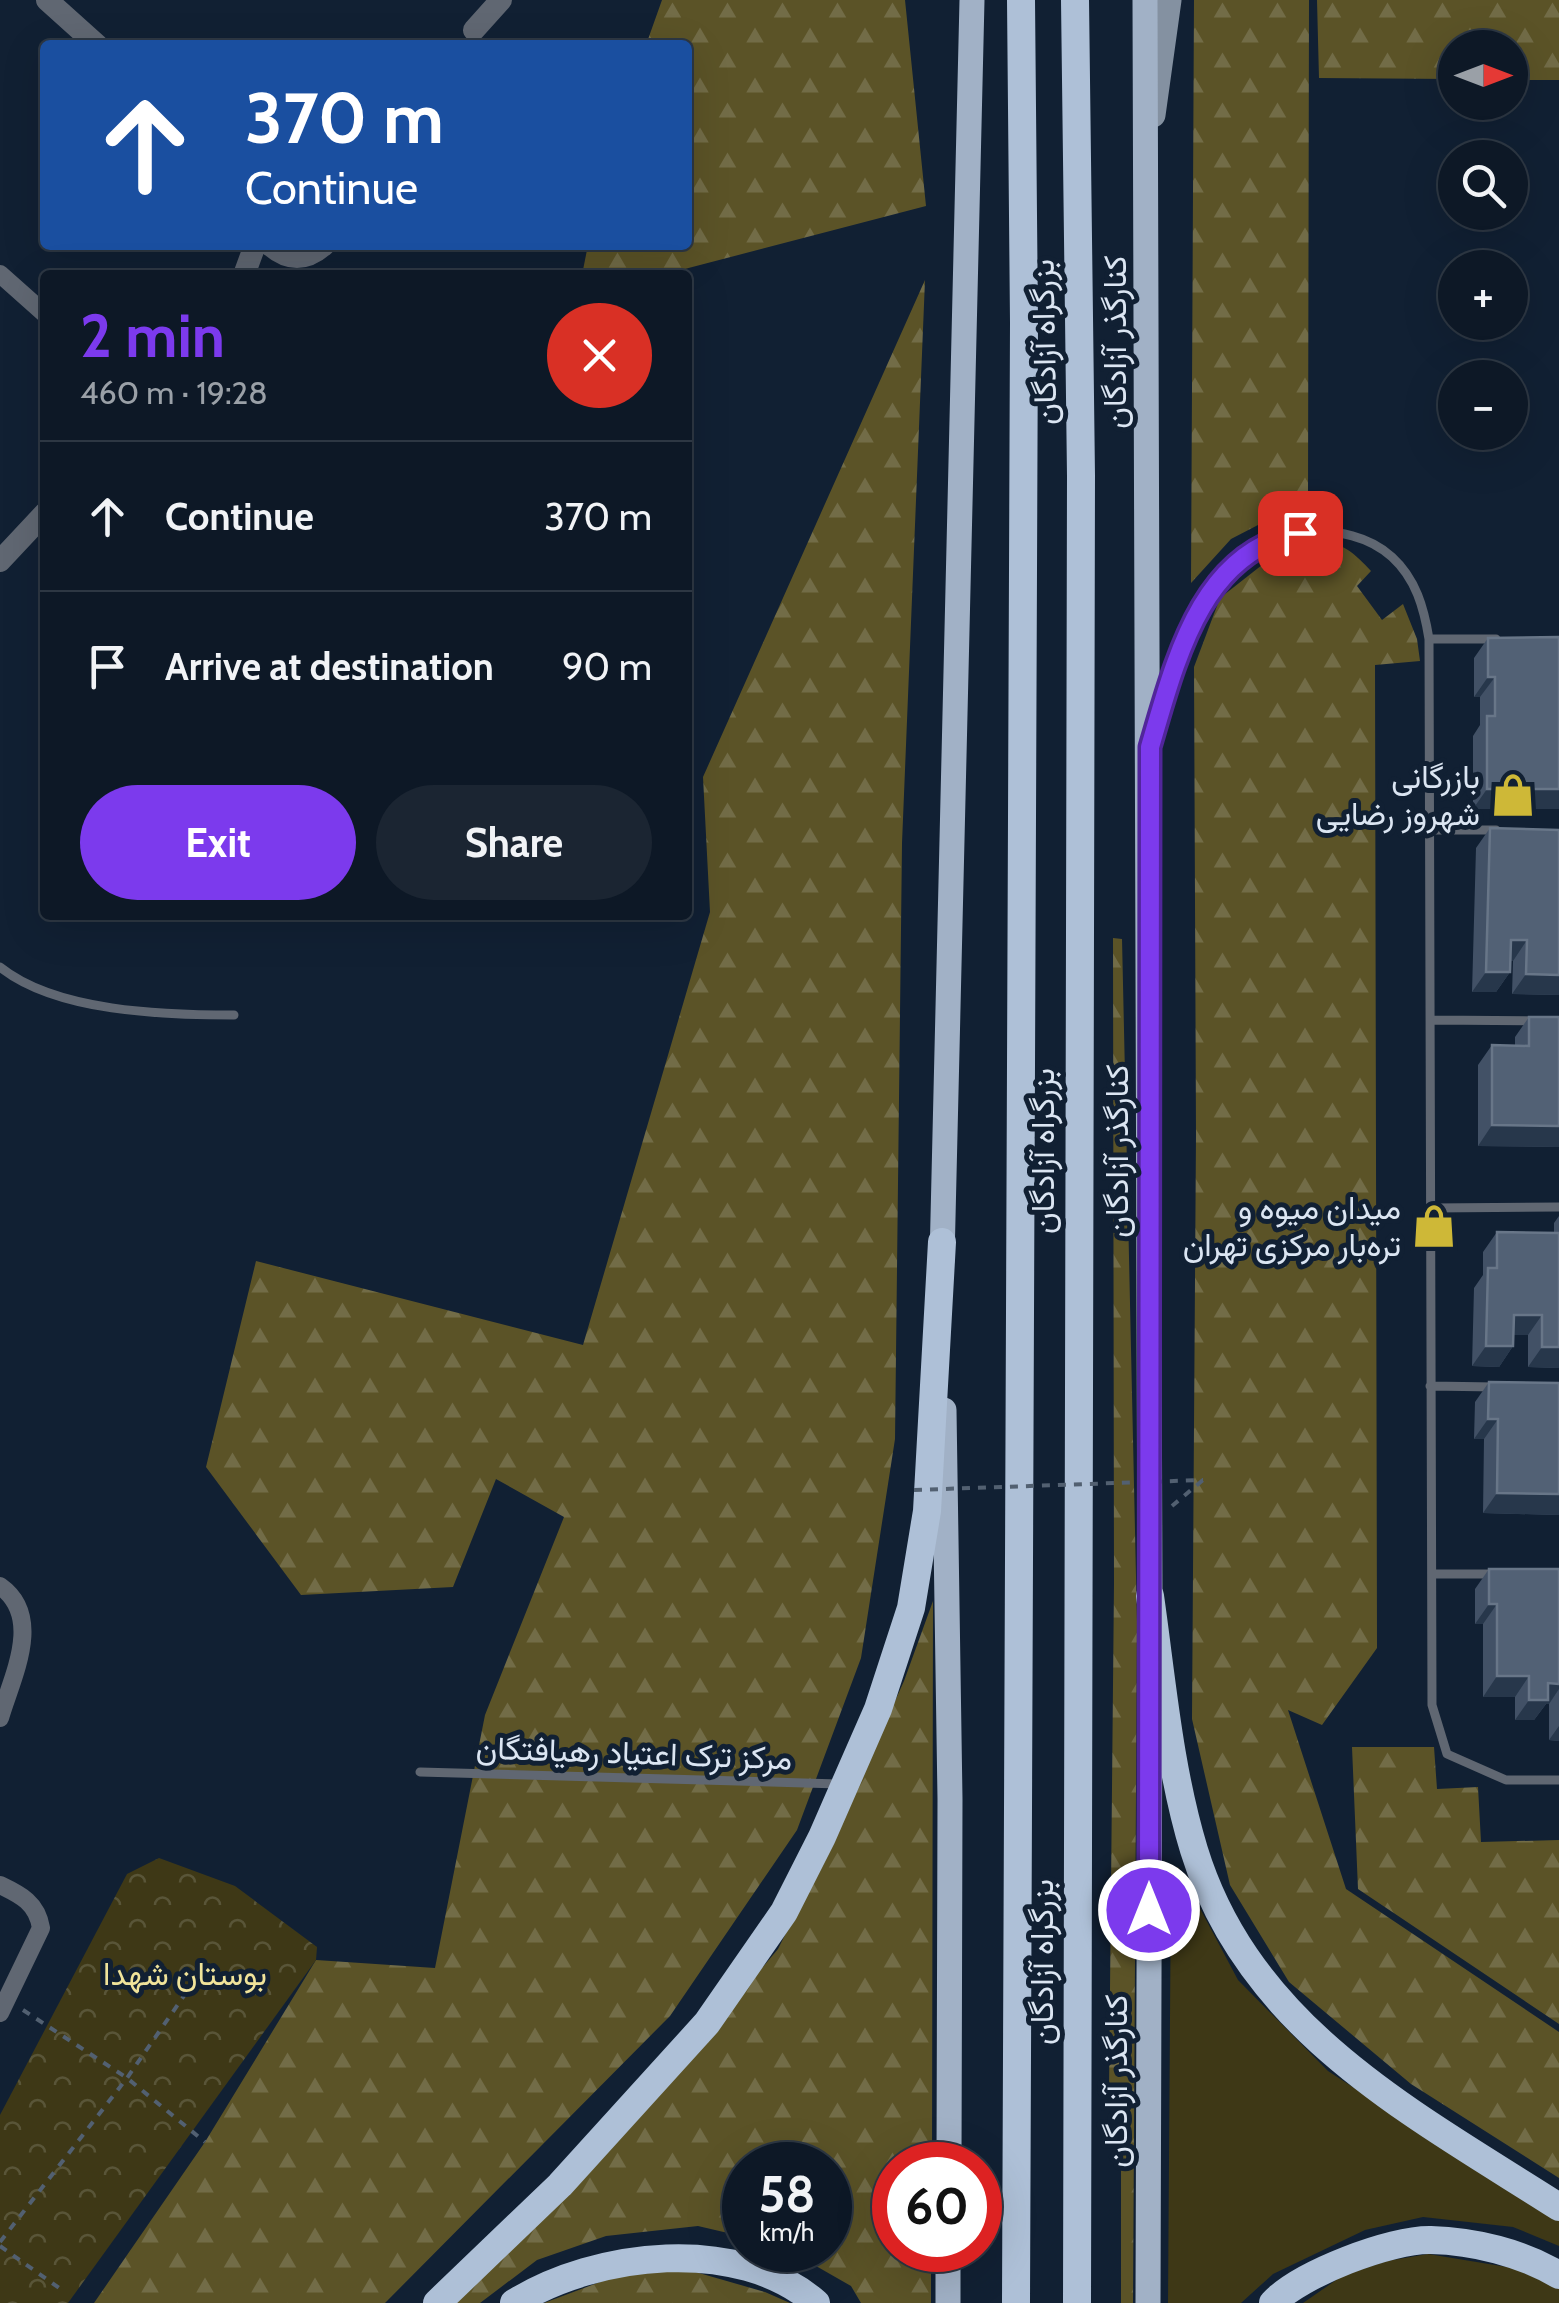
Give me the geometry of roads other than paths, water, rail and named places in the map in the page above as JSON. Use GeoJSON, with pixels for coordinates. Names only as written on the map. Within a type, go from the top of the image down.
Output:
{"type":"FeatureCollection","features":[{"type":"Feature","properties":{"kind":"highway","name":"بزرگراه آزادگان"},"geometry":{"type":"LineString","coordinates":[[1016,2303],[1024,382],[1021,0]]}},
{"type":"Feature","properties":{"kind":"highway","name":"بزرگراه آزادگان"},"geometry":{"type":"LineString","coordinates":[[1074,0],[1081,476],[1077,2303]]}},
{"type":"Feature","properties":{"kind":"highway"},"geometry":{"type":"LineString","coordinates":[[437,2303],[560,2185],[707,2024],[784,1912],[847,1785],[896,1658],[921,1556],[942,1242]]}},
{"type":"Feature","properties":{"kind":"highway"},"geometry":{"type":"LineString","coordinates":[[1150,1596],[1177,1782],[1194,1849],[1222,1919],[1247,1959],[1278,2000],[1348,2068],[1559,2208]]}},
{"type":"Feature","properties":{"kind":"highway"},"geometry":{"type":"LineString","coordinates":[[1273,2303],[1318,2272],[1374,2252],[1427,2240],[1492,2249],[1537,2262],[1559,2275]]}},
{"type":"Feature","properties":{"kind":"highway"},"geometry":{"type":"LineString","coordinates":[[514,2303],[565,2279],[612,2264],[668,2258],[727,2262],[766,2273],[816,2303]]}},
{"type":"Feature","properties":{"kind":"main road"},"geometry":{"type":"LineString","coordinates":[[950,2142],[950,1799],[942,1242],[972,0]]}},
{"type":"Feature","properties":{"kind":"main road","name":"کنارگذر آزادگان"},"geometry":{"type":"LineString","coordinates":[[1145,0],[1150,747],[1148,2303]]}},
{"type":"Feature","properties":{"kind":"main road"},"geometry":{"type":"LineString","coordinates":[[1146,170],[1169,0]]}},
{"type":"Feature","properties":{"kind":"main road"},"geometry":{"type":"LineString","coordinates":[[948,2272],[948,2303]]}},
{"type":"Feature","properties":{"kind":"street"},"geometry":{"type":"LineString","coordinates":[[47,0],[92,40]]}},
{"type":"Feature","properties":{"kind":"street"},"geometry":{"type":"LineString","coordinates":[[469,40],[501,0]]}},
{"type":"Feature","properties":{"kind":"street"},"geometry":{"type":"LineString","coordinates":[[278,250],[290,257],[318,250]]}},
{"type":"Feature","properties":{"kind":"street"},"geometry":{"type":"LineString","coordinates":[[296,270],[318,250]]}},
{"type":"Feature","properties":{"kind":"street"},"geometry":{"type":"LineString","coordinates":[[0,274],[40,310]]}},
{"type":"Feature","properties":{"kind":"street"},"geometry":{"type":"LineString","coordinates":[[3,550],[40,517]]}},
{"type":"Feature","properties":{"kind":"street"},"geometry":{"type":"LineString","coordinates":[[0,1586],[10,1592],[23,1616],[22,1642],[0,1718]]}},
{"type":"Feature","properties":{"kind":"street"},"geometry":{"type":"LineString","coordinates":[[0,1885],[27,1898],[39,1914],[41,1928],[4,2006]]}},
{"type":"Feature","properties":{"kind":"lane"},"geometry":{"type":"LineString","coordinates":[[1150,747],[1178,653],[1199,612],[1226,572],[1254,548],[1274,538],[1300,533],[1333,533],[1367,543],[1391,556],[1414,584],[1424,608],[1429,639],[1432,1704],[1447,1754],[1506,1780],[1559,1780]]}},
{"type":"Feature","properties":{"kind":"lane"},"geometry":{"type":"LineString","coordinates":[[1429,639],[1503,639]]}},
{"type":"Feature","properties":{"kind":"lane"},"geometry":{"type":"LineString","coordinates":[[1429,830],[1503,830]]}},
{"type":"Feature","properties":{"kind":"lane"},"geometry":{"type":"LineString","coordinates":[[0,967],[17,980],[102,1008],[234,1015]]}},
{"type":"Feature","properties":{"kind":"lane"},"geometry":{"type":"LineString","coordinates":[[1432,1020],[1559,1021]]}},
{"type":"Feature","properties":{"kind":"lane"},"geometry":{"type":"LineString","coordinates":[[1432,1208],[1559,1207]]}},
{"type":"Feature","properties":{"kind":"lane"},"geometry":{"type":"LineString","coordinates":[[1430,1386],[1504,1387]]}},
{"type":"Feature","properties":{"kind":"lane"},"geometry":{"type":"LineString","coordinates":[[1433,1574],[1505,1574]]}},
{"type":"Feature","properties":{"kind":"lane","name":"مرکز ترک اعتیاد رهیافتگان"},"geometry":{"type":"LineString","coordinates":[[420,1772],[847,1785]]}},
{"type":"Feature","properties":{"kind":"place","name":"بازرگانی شهروز رضایی"},"geometry":{"type":"Point","coordinates":[1513,795]}},
{"type":"Feature","properties":{"kind":"place","name":"میدان میوه و تره‌بار مرکزی تهران"},"geometry":{"type":"Point","coordinates":[1434,1226]}},
{"type":"Feature","properties":{"kind":"park label","name":"بوستان شهدا"},"geometry":{"type":"Point","coordinates":[185,1974]}}]}
